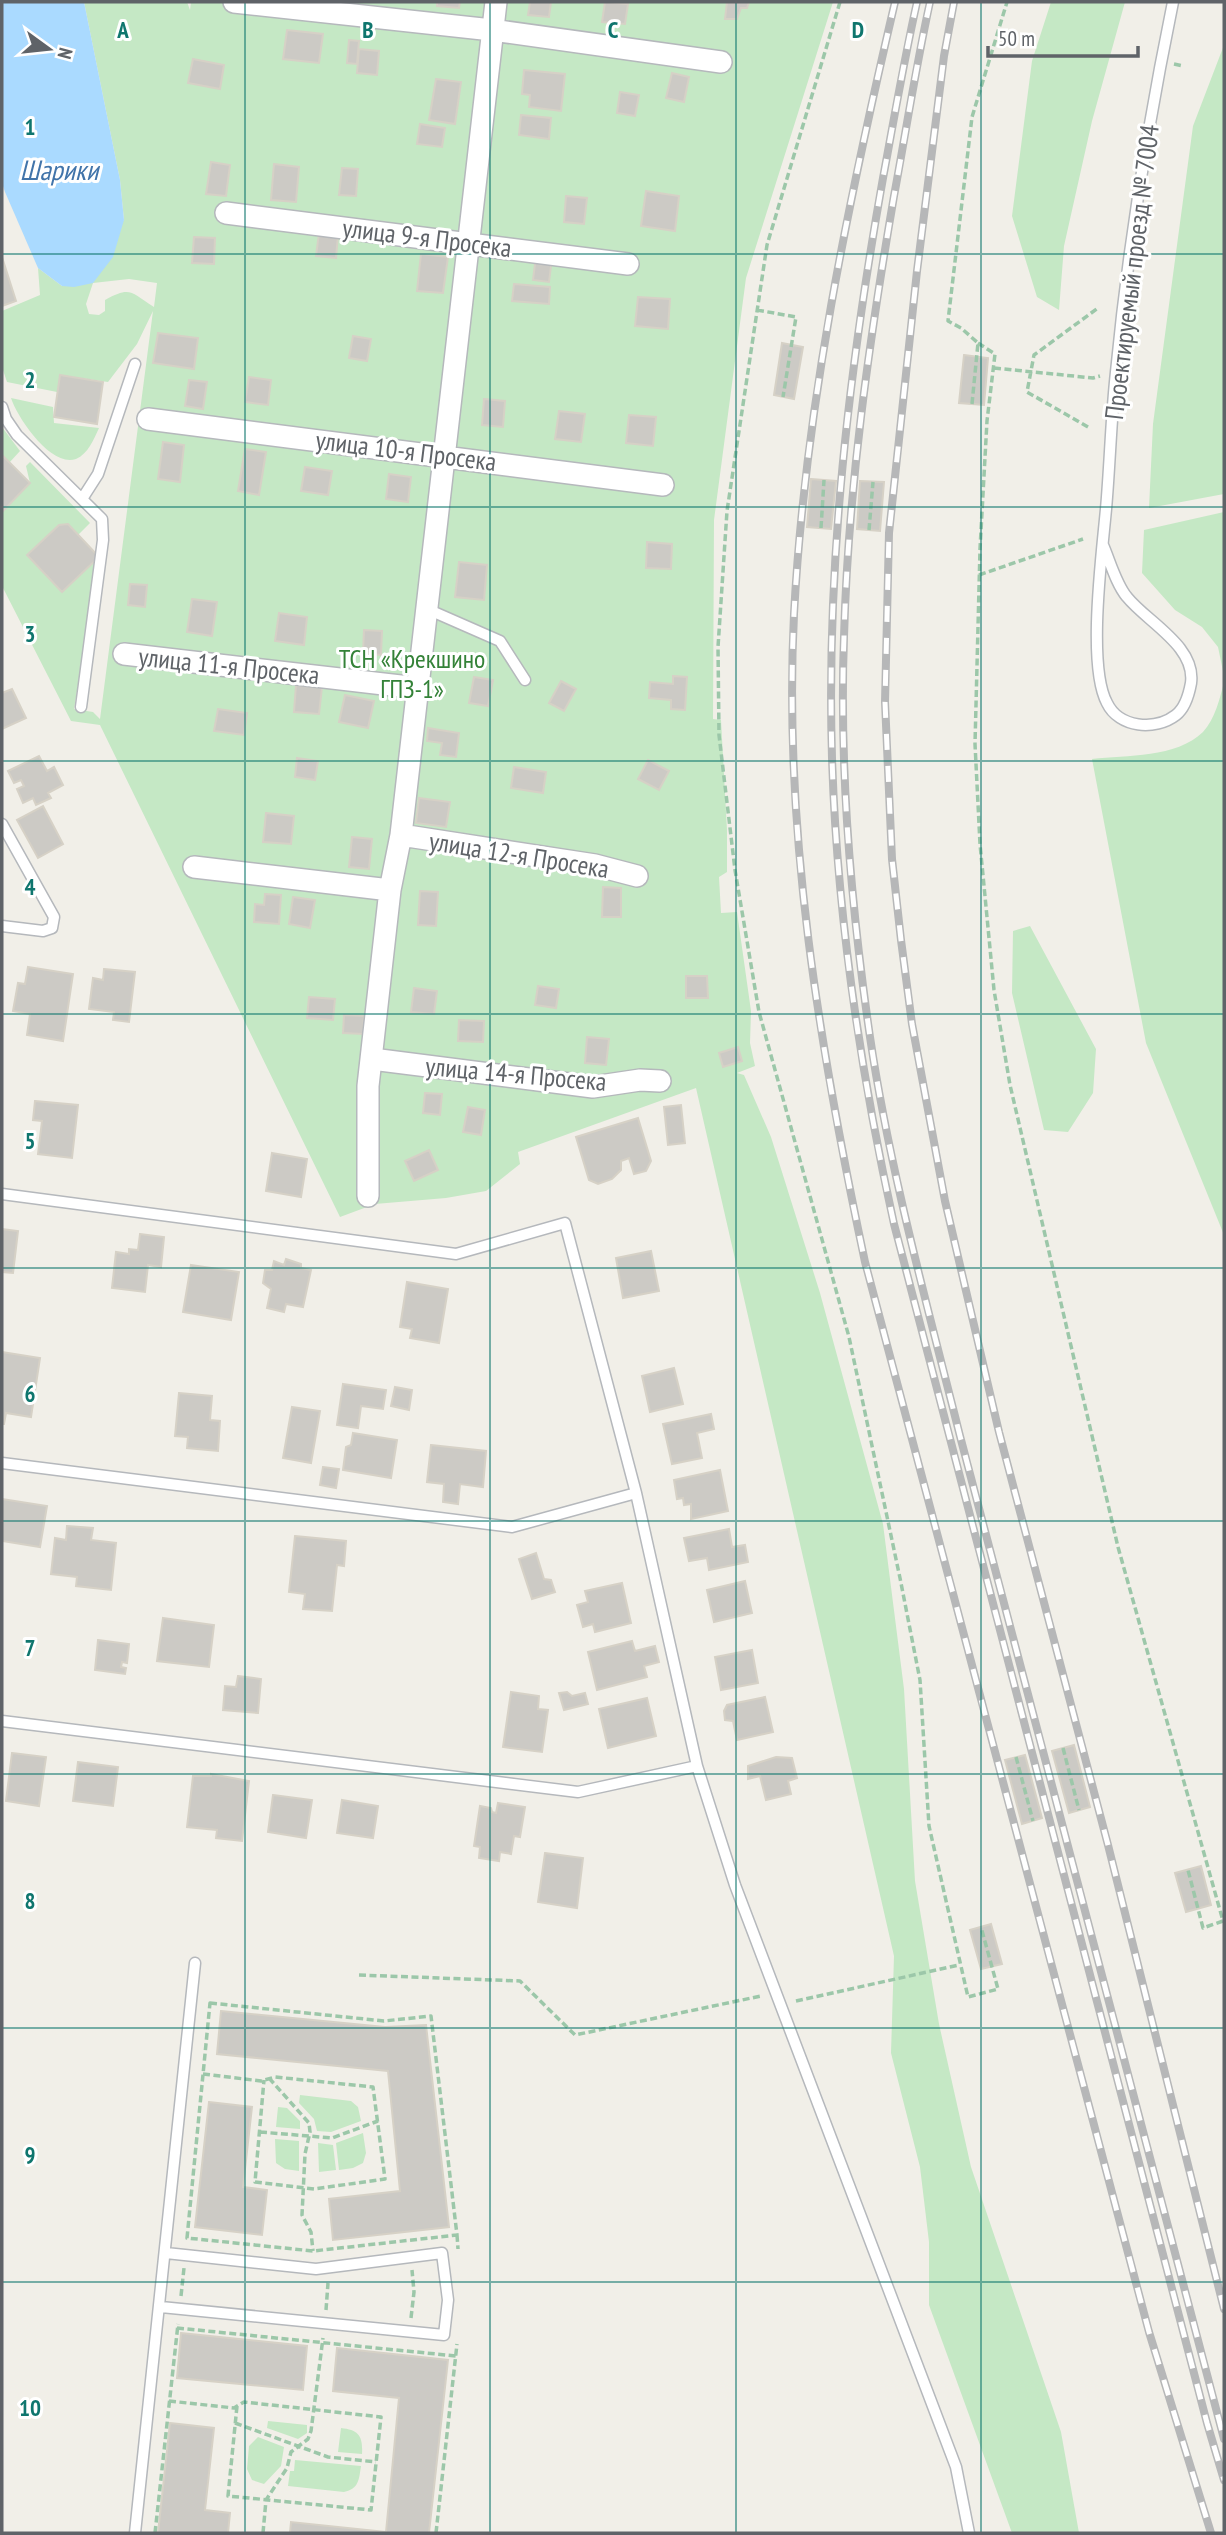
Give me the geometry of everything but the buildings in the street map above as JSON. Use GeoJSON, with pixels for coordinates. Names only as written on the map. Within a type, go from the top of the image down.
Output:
{"type":"FeatureCollection","features":[{"type":"Feature","properties":{"kind":"street"},"geometry":{"type":"LineString","coordinates":[[234,2],[492,30],[721,62]]}},
{"type":"Feature","properties":{"kind":"street"},"geometry":{"type":"LineString","coordinates":[[368,1196],[368,1086],[390,890],[401,835],[496,2]]}},
{"type":"Feature","properties":{"kind":"street","name":"улица 9-я Просека"},"geometry":{"type":"LineString","coordinates":[[226,214],[628,264]]}},
{"type":"Feature","properties":{"kind":"street","name":"улица 10-я Просека"},"geometry":{"type":"LineString","coordinates":[[148,419],[663,485]]}},
{"type":"Feature","properties":{"kind":"street","name":"улица 11-я Просека"},"geometry":{"type":"LineString","coordinates":[[124,654],[418,688]]}},
{"type":"Feature","properties":{"kind":"street","name":"улица 12-я Просека"},"geometry":{"type":"LineString","coordinates":[[401,835],[595,865],[637,876]]}},
{"type":"Feature","properties":{"kind":"street"},"geometry":{"type":"LineString","coordinates":[[194,867],[390,890]]}},
{"type":"Feature","properties":{"kind":"street","name":"улица 14-я Просека"},"geometry":{"type":"LineString","coordinates":[[372,1059],[593,1087],[640,1080],[660,1081]]}},
{"type":"Feature","properties":{"kind":"lane","name":"Проектируемый проезд № 7004"},"geometry":{"type":"LineString","coordinates":[[1103,545],[1125,596],[1182,651],[1192,674],[1189,695],[1178,714],[1164,722],[1149,725],[1131,723],[1117,718],[1108,705],[1101,689],[1098,618],[1103,545],[1121,327],[1156,82],[1173,2]]}},
{"type":"Feature","properties":{"kind":"lane"},"geometry":{"type":"LineString","coordinates":[[82,499],[98,474],[135,363]]}},
{"type":"Feature","properties":{"kind":"lane"},"geometry":{"type":"LineString","coordinates":[[2,407],[6,419],[17,435],[102,519],[82,707]]}},
{"type":"Feature","properties":{"kind":"lane"},"geometry":{"type":"LineString","coordinates":[[427,609],[500,641],[525,680]]}},
{"type":"Feature","properties":{"kind":"lane"},"geometry":{"type":"LineString","coordinates":[[2,824],[54,917],[52,928],[43,931],[2,926]]}},
{"type":"Feature","properties":{"kind":"lane"},"geometry":{"type":"LineString","coordinates":[[2,1194],[456,1254],[565,1223],[636,1493],[697,1766],[735,1885],[956,2467],[969,2533]]}},
{"type":"Feature","properties":{"kind":"lane"},"geometry":{"type":"LineString","coordinates":[[2,1462],[512,1527],[636,1493]]}},
{"type":"Feature","properties":{"kind":"lane"},"geometry":{"type":"LineString","coordinates":[[2,1721],[578,1792],[697,1766]]}},
{"type":"Feature","properties":{"kind":"lane"},"geometry":{"type":"LineString","coordinates":[[135,2533],[195,1963]]}},
{"type":"Feature","properties":{"kind":"lane"},"geometry":{"type":"LineString","coordinates":[[160,2307],[444,2335],[448,2300],[442,2253],[316,2269],[166,2253]]}},
{"type":"Feature","properties":{"kind":"path"},"geometry":{"type":"LineString","coordinates":[[840,2],[767,245],[727,511],[718,647],[720,749],[735,870],[759,1012],[849,1337],[900,1578],[920,1680],[929,1826],[968,1997],[998,1989],[981,1927]]}},
{"type":"Feature","properties":{"kind":"path"},"geometry":{"type":"LineString","coordinates":[[1007,2],[972,117],[948,321],[995,354],[987,421],[979,575],[975,744],[980,844],[994,990],[1010,1085],[1118,1548],[1223,1921],[1203,1927],[1188,1870]]}},
{"type":"Feature","properties":{"kind":"path"},"geometry":{"type":"LineString","coordinates":[[1088,427],[1027,392],[1034,355],[1098,308]]}},
{"type":"Feature","properties":{"kind":"path"},"geometry":{"type":"LineString","coordinates":[[757,310],[796,317],[783,397]]}},
{"type":"Feature","properties":{"kind":"path"},"geometry":{"type":"LineString","coordinates":[[972,404],[978,343]]}},
{"type":"Feature","properties":{"kind":"path"},"geometry":{"type":"LineString","coordinates":[[994,368],[1093,378],[1105,374]]}},
{"type":"Feature","properties":{"kind":"path"},"geometry":{"type":"LineString","coordinates":[[821,528],[824,480]]}},
{"type":"Feature","properties":{"kind":"path"},"geometry":{"type":"LineString","coordinates":[[869,530],[873,482]]}},
{"type":"Feature","properties":{"kind":"path"},"geometry":{"type":"LineString","coordinates":[[979,575],[1083,539]]}},
{"type":"Feature","properties":{"kind":"path"},"geometry":{"type":"LineString","coordinates":[[1063,1748],[1079,1810]]}},
{"type":"Feature","properties":{"kind":"path"},"geometry":{"type":"LineString","coordinates":[[1016,1757],[1033,1821]]}},
{"type":"Feature","properties":{"kind":"path"},"geometry":{"type":"LineString","coordinates":[[780,2004],[959,1965]]}},
{"type":"Feature","properties":{"kind":"path"},"geometry":{"type":"LineString","coordinates":[[359,1975],[520,1981],[575,2035],[775,1993]]}},
{"type":"Feature","properties":{"kind":"path"},"geometry":{"type":"LineString","coordinates":[[155,2533],[210,2003],[384,2021],[431,2016],[459,2260]]}},
{"type":"Feature","properties":{"kind":"path"},"geometry":{"type":"LineString","coordinates":[[203,2074],[267,2079],[275,2077],[373,2087],[385,2179],[314,2189],[255,2182],[267,2079]]}},
{"type":"Feature","properties":{"kind":"path"},"geometry":{"type":"LineString","coordinates":[[267,2079],[309,2123],[302,2215],[311,2232],[313,2251]]}},
{"type":"Feature","properties":{"kind":"path"},"geometry":{"type":"LineString","coordinates":[[260,2132],[332,2138],[378,2121]]}},
{"type":"Feature","properties":{"kind":"path"},"geometry":{"type":"LineString","coordinates":[[187,2238],[313,2251],[457,2235]]}},
{"type":"Feature","properties":{"kind":"path"},"geometry":{"type":"LineString","coordinates":[[407,2351],[414,2292],[408,2240]]}},
{"type":"Feature","properties":{"kind":"path"},"geometry":{"type":"LineString","coordinates":[[263,2533],[266,2500],[287,2468],[291,2452],[308,2439],[316,2410],[332,2249]]}},
{"type":"Feature","properties":{"kind":"path"},"geometry":{"type":"LineString","coordinates":[[177,2328],[456,2356]]}},
{"type":"Feature","properties":{"kind":"path"},"geometry":{"type":"LineString","coordinates":[[436,2533],[458,2333]]}},
{"type":"Feature","properties":{"kind":"path"},"geometry":{"type":"LineString","coordinates":[[169,2401],[237,2406],[244,2402],[381,2417],[371,2510],[228,2496],[237,2406]]}},
{"type":"Feature","properties":{"kind":"path"},"geometry":{"type":"LineString","coordinates":[[235,2423],[328,2457],[376,2462]]}},
{"type":"Feature","properties":{"kind":"green space","name":"ТСН «Крекшино ГПЗ-1»"},"geometry":{"type":"Polygon","coordinates":[[[84,2],[187,2],[190,10],[191,2],[833,2],[746,278],[714,520],[713,719],[721,720],[727,830],[727,872],[719,877],[721,913],[737,912],[751,1011],[750,1043],[755,1066],[737,1073],[744,1075],[771,1137],[820,1293],[883,1524],[904,1689],[915,1881],[939,2024],[971,2167],[1061,2432],[1079,2533],[1012,2533],[929,2305],[929,2242],[920,2167],[891,2053],[894,1956],[696,1088],[518,1152],[520,1164],[486,1191],[446,1198],[375,1204],[340,1217],[100,725],[71,721],[2,586],[2,512],[30,483],[26,466],[30,462],[90,523],[78,535],[68,524],[59,525],[27,555],[62,592],[99,557],[74,709],[93,712],[100,719],[153,311],[137,344],[108,382],[60,375],[57,392],[7,382],[2,367],[2,311],[40,295],[38,268],[62,286],[124,220],[120,180],[84,2]],[[129,279],[93,283],[86,304],[89,314],[99,315],[105,311],[105,300],[126,292],[154,307],[157,283],[129,279]]]}},
{"type":"Feature","properties":{"kind":"green space"},"geometry":{"type":"Polygon","coordinates":[[[1051,2],[1125,2],[1092,121],[1064,246],[1059,310],[1037,297],[1012,216],[1032,61],[1051,2]]]}},
{"type":"Feature","properties":{"kind":"green space"},"geometry":{"type":"Polygon","coordinates":[[[1224,45],[1224,494],[1149,508],[1153,424],[1193,126],[1224,45]]]}},
{"type":"Feature","properties":{"kind":"green space"},"geometry":{"type":"Polygon","coordinates":[[[11,398],[53,407],[54,423],[99,428],[84,454],[76,459],[66,460],[46,449],[36,439],[20,417],[11,398]]]}},
{"type":"Feature","properties":{"kind":"green space"},"geometry":{"type":"Polygon","coordinates":[[[2,427],[20,451],[9,463],[2,455],[2,427]]]}},
{"type":"Feature","properties":{"kind":"green space"},"geometry":{"type":"Polygon","coordinates":[[[1224,512],[1224,676],[1218,647],[1202,627],[1175,610],[1142,573],[1144,530],[1224,512]]]}},
{"type":"Feature","properties":{"kind":"green space"},"geometry":{"type":"Polygon","coordinates":[[[1224,682],[1224,1235],[1146,1043],[1092,759],[1150,754],[1179,747],[1192,740],[1203,732],[1211,721],[1224,682]]]}},
{"type":"Feature","properties":{"kind":"green space"},"geometry":{"type":"Polygon","coordinates":[[[1030,926],[1096,1049],[1093,1093],[1068,1132],[1044,1130],[1012,993],[1013,931],[1030,926]]]}},
{"type":"Feature","properties":{"kind":"green space"},"geometry":{"type":"Polygon","coordinates":[[[300,2095],[351,2101],[358,2107],[361,2121],[331,2132],[317,2131],[314,2119],[299,2103],[300,2095]]]}},
{"type":"Feature","properties":{"kind":"green space"},"geometry":{"type":"Polygon","coordinates":[[[278,2107],[287,2108],[300,2121],[300,2129],[276,2127],[278,2107]]]}},
{"type":"Feature","properties":{"kind":"green space"},"geometry":{"type":"Polygon","coordinates":[[[363,2133],[366,2153],[363,2163],[339,2170],[336,2143],[363,2133]]]}},
{"type":"Feature","properties":{"kind":"green space"},"geometry":{"type":"Polygon","coordinates":[[[275,2139],[299,2141],[299,2171],[285,2169],[276,2163],[275,2139]]]}},
{"type":"Feature","properties":{"kind":"green space"},"geometry":{"type":"Polygon","coordinates":[[[318,2143],[333,2145],[336,2170],[319,2172],[318,2143]]]}},
{"type":"Feature","properties":{"kind":"green space"},"geometry":{"type":"Polygon","coordinates":[[[268,2421],[307,2425],[307,2433],[298,2439],[267,2428],[268,2421]]]}},
{"type":"Feature","properties":{"kind":"green space"},"geometry":{"type":"Polygon","coordinates":[[[341,2428],[352,2430],[359,2435],[362,2454],[338,2452],[341,2428]]]}},
{"type":"Feature","properties":{"kind":"green space"},"geometry":{"type":"Polygon","coordinates":[[[258,2437],[284,2447],[281,2466],[264,2484],[252,2480],[247,2469],[249,2446],[258,2437]]]}},
{"type":"Feature","properties":{"kind":"green space"},"geometry":{"type":"Polygon","coordinates":[[[295,2460],[361,2466],[359,2479],[353,2488],[344,2492],[288,2486],[295,2460]]]}},
{"type":"Feature","properties":{"kind":"water","name":"Шарики"},"geometry":{"type":"Polygon","coordinates":[[[2,2],[84,2],[120,180],[124,220],[113,257],[93,283],[74,287],[62,286],[38,268],[2,183],[2,2]]]}},
{"type":"Feature","properties":{"kind":"railway"},"geometry":{"type":"LineString","coordinates":[[895,2],[861,153],[831,306],[818,383],[800,537],[794,614],[792,696],[794,777],[808,940],[833,1102],[865,1262],[1149,2332],[1211,2533]]}},
{"type":"Feature","properties":{"kind":"railway"},"geometry":{"type":"LineString","coordinates":[[917,2],[883,178],[860,322],[842,467],[837,540],[831,685],[832,758],[839,875],[852,992],[894,1224],[1224,2480]]}},
{"type":"Feature","properties":{"kind":"railway"},"geometry":{"type":"LineString","coordinates":[[930,2],[876,306],[850,526],[844,637],[843,737],[857,938],[878,1087],[910,1238],[1224,2439]]}},
{"type":"Feature","properties":{"kind":"railway"},"geometry":{"type":"LineString","coordinates":[[954,2],[944,56],[917,271],[889,533],[885,702],[892,859],[901,940],[912,1024],[945,1201],[999,1432],[1108,1845],[1224,2309]]}}]}
